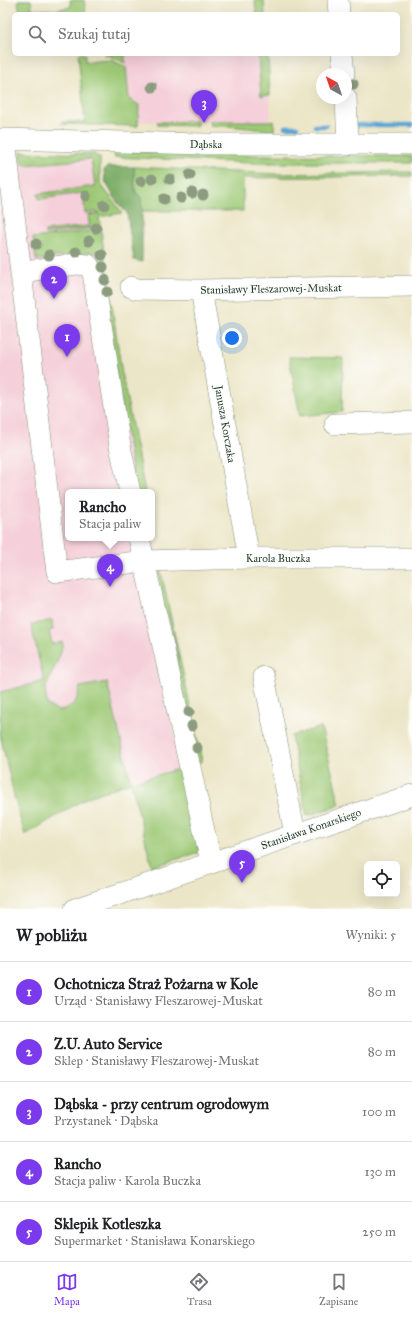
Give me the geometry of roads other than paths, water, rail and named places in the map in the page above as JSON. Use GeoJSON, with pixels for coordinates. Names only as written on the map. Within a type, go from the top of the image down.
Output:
{"type":"FeatureCollection","features":[{"type":"Feature","properties":{"kind":"street"},"geometry":{"type":"LineString","coordinates":[[338,0],[339,12]]}},
{"type":"Feature","properties":{"kind":"street"},"geometry":{"type":"LineString","coordinates":[[342,56],[343,68]]}},
{"type":"Feature","properties":{"kind":"street"},"geometry":{"type":"LineString","coordinates":[[346,104],[348,144]]}},
{"type":"Feature","properties":{"kind":"street"},"geometry":{"type":"LineString","coordinates":[[3,140],[20,272],[76,264],[88,265],[93,273],[120,446],[129,489]]}},
{"type":"Feature","properties":{"kind":"street","name":"Dąbska"},"geometry":{"type":"LineString","coordinates":[[3,140],[149,144],[412,144]]}},
{"type":"Feature","properties":{"kind":"street","name":"Karola Buczka"},"geometry":{"type":"LineString","coordinates":[[20,272],[57,572],[144,561],[249,558],[412,558]]}},
{"type":"Feature","properties":{"kind":"street","name":"Stanisławy Fleszarowej-Muskat"},"geometry":{"type":"LineString","coordinates":[[131,287],[137,289],[201,290],[412,286]]}},
{"type":"Feature","properties":{"kind":"street","name":"Janusza Korczaka"},"geometry":{"type":"LineString","coordinates":[[201,290],[249,558]]}},
{"type":"Feature","properties":{"kind":"street"},"geometry":{"type":"LineString","coordinates":[[335,424],[412,422]]}},
{"type":"Feature","properties":{"kind":"street"},"geometry":{"type":"LineString","coordinates":[[140,541],[211,862]]}},
{"type":"Feature","properties":{"kind":"street"},"geometry":{"type":"LineString","coordinates":[[264,677],[294,834]]}},
{"type":"Feature","properties":{"kind":"street","name":"Stanisława Konarskiego"},"geometry":{"type":"LineString","coordinates":[[74,909],[412,795]]}},
{"type":"Feature","properties":{"kind":"waterway"},"geometry":{"type":"LineString","coordinates":[[354,125],[412,125]]}},
{"type":"Feature","properties":{"kind":"waterway"},"geometry":{"type":"LineString","coordinates":[[315,126],[326,126]]}},
{"type":"Feature","properties":{"kind":"waterway"},"geometry":{"type":"LineString","coordinates":[[285,127],[297,127]]}},
{"type":"Feature","properties":{"kind":"place","name":"Dąbska - przy centrum ogrodowym"},"geometry":{"type":"Point","coordinates":[204,123]}},
{"type":"Feature","properties":{"kind":"place","name":"Z.U. Auto Service"},"geometry":{"type":"Point","coordinates":[54,299]}},
{"type":"Feature","properties":{"kind":"place","name":"Ochotnicza Straż Pożarna w Kole"},"geometry":{"type":"Point","coordinates":[67,357]}},
{"type":"Feature","properties":{"kind":"place","name":"Rancho"},"geometry":{"type":"Point","coordinates":[110,587]}},
{"type":"Feature","properties":{"kind":"place","name":"Sklepik Kotleszka"},"geometry":{"type":"Point","coordinates":[242,883]}}]}
